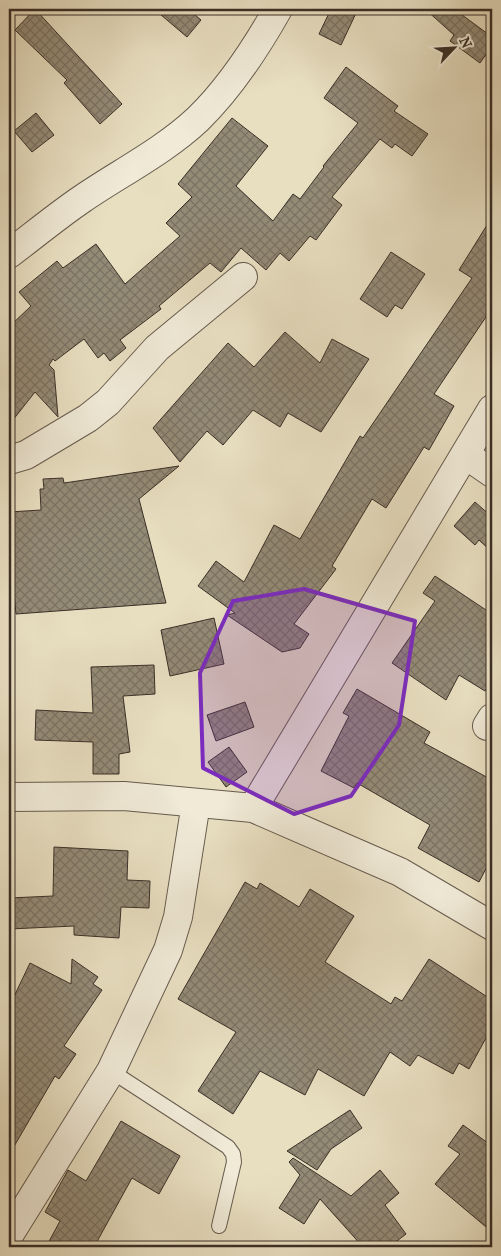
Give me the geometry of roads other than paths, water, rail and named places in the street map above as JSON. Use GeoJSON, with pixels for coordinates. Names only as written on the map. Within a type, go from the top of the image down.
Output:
{"type":"FeatureCollection","features":[{"type":"Feature","properties":{"kind":"street"},"geometry":{"type":"LineString","coordinates":[[9,254],[80,200],[157,150],[197,120],[226,87],[256,46],[278,9]]}},
{"type":"Feature","properties":{"kind":"street"},"geometry":{"type":"LineString","coordinates":[[9,460],[26,455],[88,418],[108,402],[157,348],[243,277]]}},
{"type":"Feature","properties":{"kind":"street"},"geometry":{"type":"LineString","coordinates":[[253,808],[492,410]]}},
{"type":"Feature","properties":{"kind":"street"},"geometry":{"type":"LineString","coordinates":[[466,455],[492,473]]}},
{"type":"Feature","properties":{"kind":"street"},"geometry":{"type":"LineString","coordinates":[[9,797],[124,796],[253,808],[400,872],[492,926]]}},
{"type":"Feature","properties":{"kind":"street"},"geometry":{"type":"LineString","coordinates":[[9,1235],[111,1071],[168,950],[178,917],[196,803]]}},
{"type":"Feature","properties":{"kind":"lane"},"geometry":{"type":"LineString","coordinates":[[111,1071],[228,1147],[233,1154],[234,1162],[219,1226]]}}]}
